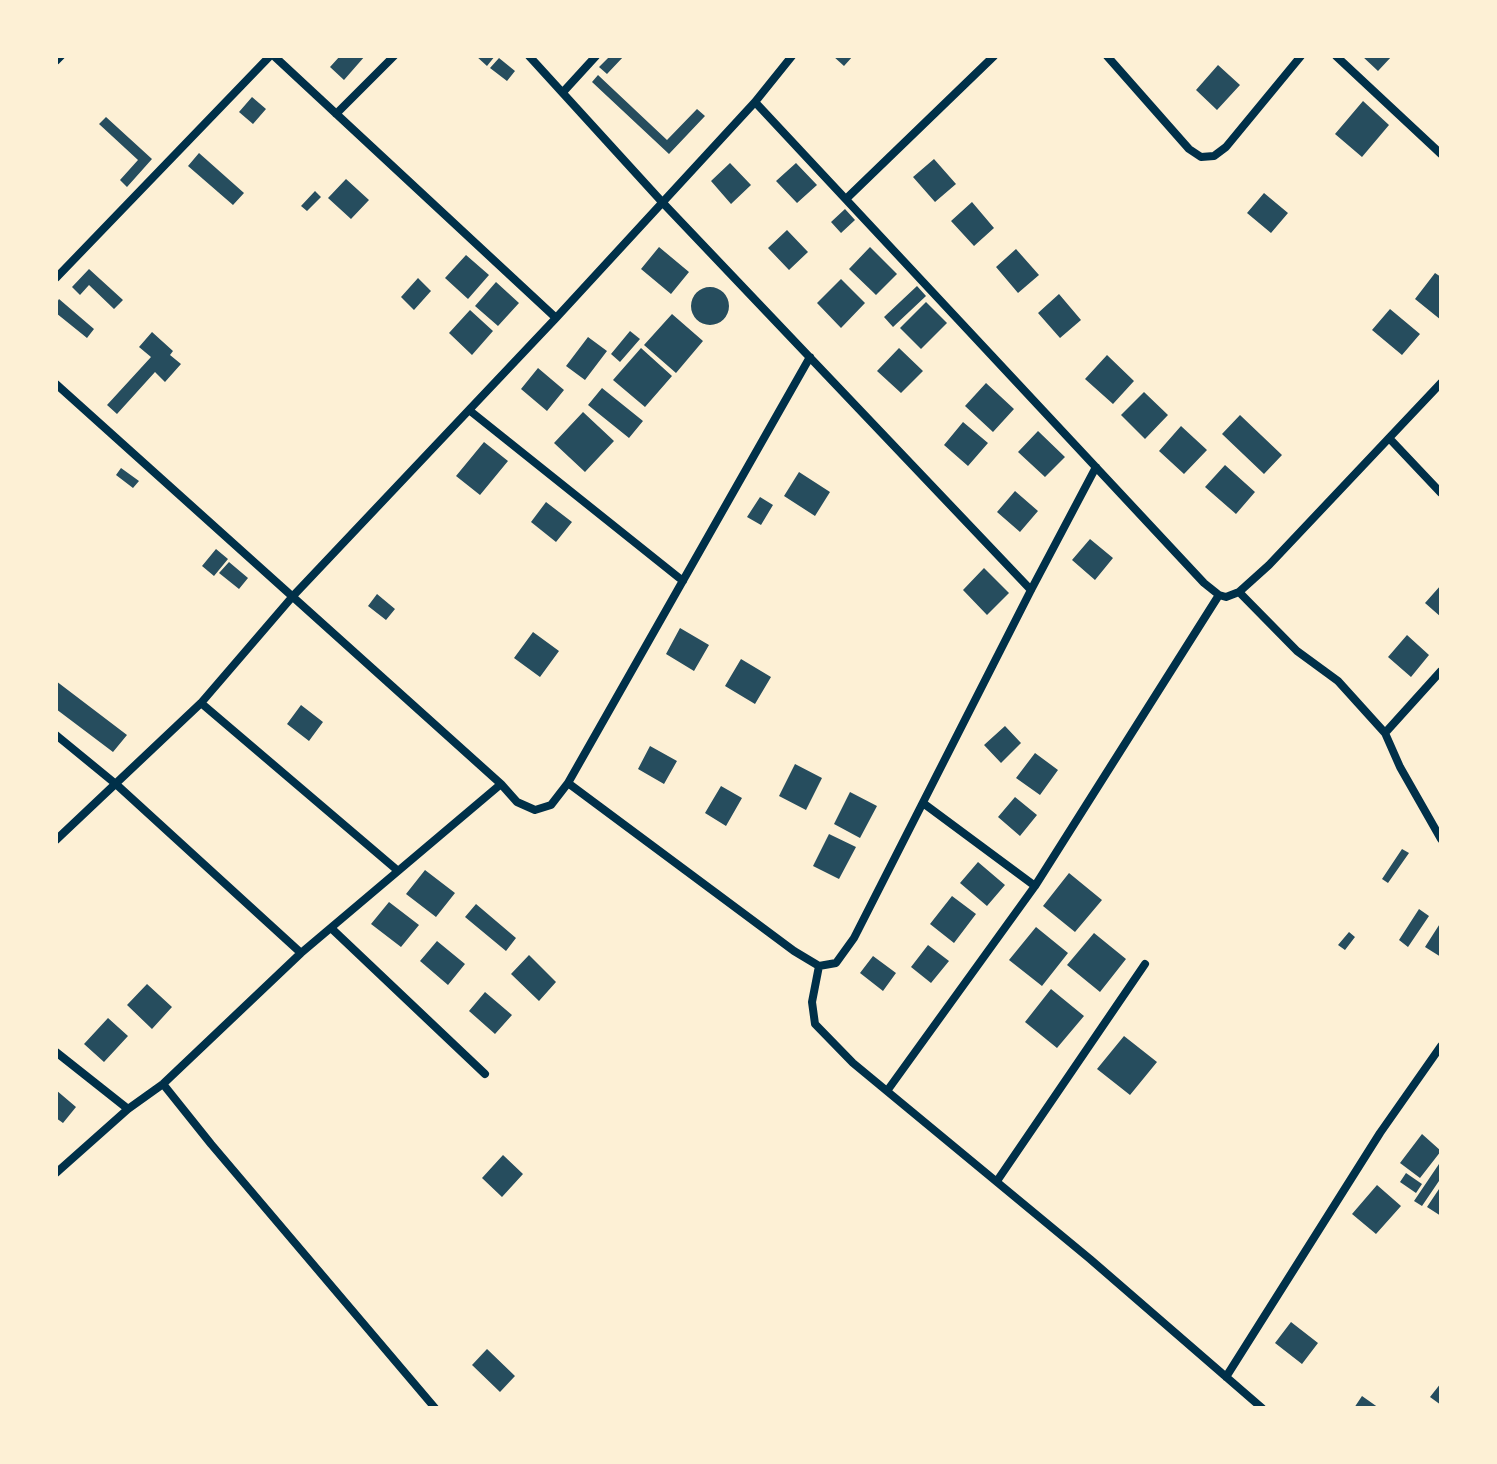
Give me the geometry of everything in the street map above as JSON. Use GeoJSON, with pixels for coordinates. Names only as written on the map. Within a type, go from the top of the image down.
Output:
{"type":"FeatureCollection","features":[{"type":"Feature","properties":{"kind":"street"},"geometry":{"type":"LineString","coordinates":[[56,61],[61,56]]}},
{"type":"Feature","properties":{"kind":"street"},"geometry":{"type":"LineString","coordinates":[[56,278],[272,56],[556,318]]}},
{"type":"Feature","properties":{"kind":"street"},"geometry":{"type":"LineString","coordinates":[[336,114],[394,56]]}},
{"type":"Feature","properties":{"kind":"street"},"geometry":{"type":"LineString","coordinates":[[529,56],[663,203],[1031,590]]}},
{"type":"Feature","properties":{"kind":"street"},"geometry":{"type":"LineString","coordinates":[[564,91],[596,56]]}},
{"type":"Feature","properties":{"kind":"street"},"geometry":{"type":"LineString","coordinates":[[56,840],[201,703],[293,596],[663,203],[755,102],[792,56]]}},
{"type":"Feature","properties":{"kind":"street"},"geometry":{"type":"LineString","coordinates":[[846,199],[994,56]]}},
{"type":"Feature","properties":{"kind":"street"},"geometry":{"type":"LineString","coordinates":[[1107,56],[1189,149],[1201,157],[1214,156],[1226,147],[1301,56]]}},
{"type":"Feature","properties":{"kind":"street"},"geometry":{"type":"LineString","coordinates":[[1336,56],[1441,154]]}},
{"type":"Feature","properties":{"kind":"street"},"geometry":{"type":"LineString","coordinates":[[755,102],[1204,583],[1219,595],[1226,597],[1239,592],[1269,565],[1441,383]]}},
{"type":"Feature","properties":{"kind":"street"},"geometry":{"type":"LineString","coordinates":[[56,384],[501,784],[517,802],[535,810],[551,805],[568,783],[810,357]]}},
{"type":"Feature","properties":{"kind":"street"},"geometry":{"type":"LineString","coordinates":[[469,410],[683,581]]}},
{"type":"Feature","properties":{"kind":"street"},"geometry":{"type":"LineString","coordinates":[[1389,438],[1441,493]]}},
{"type":"Feature","properties":{"kind":"street"},"geometry":{"type":"LineString","coordinates":[[568,783],[794,951],[819,966],[836,963],[854,938],[1096,467]]}},
{"type":"Feature","properties":{"kind":"street"},"geometry":{"type":"LineString","coordinates":[[1239,592],[1297,651],[1338,681],[1385,733],[1406,778],[1441,839]]}},
{"type":"Feature","properties":{"kind":"street"},"geometry":{"type":"LineString","coordinates":[[887,1091],[1035,886],[1219,595]]}},
{"type":"Feature","properties":{"kind":"street"},"geometry":{"type":"LineString","coordinates":[[1385,733],[1441,671]]}},
{"type":"Feature","properties":{"kind":"street"},"geometry":{"type":"LineString","coordinates":[[201,703],[397,870]]}},
{"type":"Feature","properties":{"kind":"street"},"geometry":{"type":"LineString","coordinates":[[56,735],[117,785],[301,953]]}},
{"type":"Feature","properties":{"kind":"street"},"geometry":{"type":"LineString","coordinates":[[56,1173],[128,1109],[163,1084],[301,953],[501,784]]}},
{"type":"Feature","properties":{"kind":"street"},"geometry":{"type":"LineString","coordinates":[[923,803],[1035,886]]}},
{"type":"Feature","properties":{"kind":"street"},"geometry":{"type":"LineString","coordinates":[[331,928],[485,1074]]}},
{"type":"Feature","properties":{"kind":"street"},"geometry":{"type":"LineString","coordinates":[[997,1181],[1145,964]]}},
{"type":"Feature","properties":{"kind":"street"},"geometry":{"type":"LineString","coordinates":[[819,966],[812,1002],[815,1024],[853,1063],[997,1181],[1262,1408]]}},
{"type":"Feature","properties":{"kind":"street"},"geometry":{"type":"LineString","coordinates":[[1226,1377],[1380,1133],[1441,1046]]}},
{"type":"Feature","properties":{"kind":"street"},"geometry":{"type":"LineString","coordinates":[[56,1052],[128,1109]]}},
{"type":"Feature","properties":{"kind":"street"},"geometry":{"type":"LineString","coordinates":[[163,1084],[435,1408]]}},
{"type":"Feature","properties":{"kind":"building"},"geometry":{"type":"Polygon","coordinates":[[[340,56],[365,56],[344,80],[330,67],[340,56]]]}},
{"type":"Feature","properties":{"kind":"building"},"geometry":{"type":"Polygon","coordinates":[[[476,56],[495,56],[487,66],[476,56]]]}},
{"type":"Feature","properties":{"kind":"building"},"geometry":{"type":"Polygon","coordinates":[[[610,56],[624,56],[607,74],[599,67],[610,56]]]}},
{"type":"Feature","properties":{"kind":"building"},"geometry":{"type":"Polygon","coordinates":[[[833,56],[853,56],[844,66],[833,56]]]}},
{"type":"Feature","properties":{"kind":"building"},"geometry":{"type":"Polygon","coordinates":[[[1362,56],[1392,56],[1378,71],[1362,56]]]}},
{"type":"Feature","properties":{"kind":"building"},"geometry":{"type":"Polygon","coordinates":[[[499,58],[515,71],[507,81],[490,68],[499,58]]]}},
{"type":"Feature","properties":{"kind":"building"},"geometry":{"type":"Polygon","coordinates":[[[1218,65],[1240,85],[1217,110],[1196,90],[1218,65]]]}},
{"type":"Feature","properties":{"kind":"building"},"geometry":{"type":"Polygon","coordinates":[[[598,75],[667,140],[697,109],[705,116],[669,154],[592,82],[598,75]]]}},
{"type":"Feature","properties":{"kind":"building"},"geometry":{"type":"Polygon","coordinates":[[[252,97],[266,109],[253,124],[239,112],[252,97]]]}},
{"type":"Feature","properties":{"kind":"building"},"geometry":{"type":"Polygon","coordinates":[[[1363,101],[1389,125],[1362,157],[1335,134],[1363,101]]]}},
{"type":"Feature","properties":{"kind":"building"},"geometry":{"type":"Polygon","coordinates":[[[106,117],[152,159],[127,187],[120,180],[138,160],[99,124],[106,117]]]}},
{"type":"Feature","properties":{"kind":"building"},"geometry":{"type":"Polygon","coordinates":[[[199,153],[244,193],[233,205],[188,166],[199,153]]]}},
{"type":"Feature","properties":{"kind":"building"},"geometry":{"type":"Polygon","coordinates":[[[934,159],[956,184],[935,202],[913,177],[934,159]]]}},
{"type":"Feature","properties":{"kind":"building"},"geometry":{"type":"Polygon","coordinates":[[[730,163],[751,185],[731,204],[711,181],[730,163]]]}},
{"type":"Feature","properties":{"kind":"building"},"geometry":{"type":"Polygon","coordinates":[[[796,163],[817,185],[797,203],[776,181],[796,163]]]}},
{"type":"Feature","properties":{"kind":"building"},"geometry":{"type":"Polygon","coordinates":[[[346,179],[369,200],[351,219],[328,198],[346,179]]]}},
{"type":"Feature","properties":{"kind":"building"},"geometry":{"type":"Polygon","coordinates":[[[315,191],[321,197],[307,211],[301,206],[315,191]]]}},
{"type":"Feature","properties":{"kind":"building"},"geometry":{"type":"Polygon","coordinates":[[[1264,193],[1288,213],[1271,233],[1247,213],[1264,193]]]}},
{"type":"Feature","properties":{"kind":"building"},"geometry":{"type":"Polygon","coordinates":[[[972,202],[994,228],[974,246],[951,221],[972,202]]]}},
{"type":"Feature","properties":{"kind":"building"},"geometry":{"type":"Polygon","coordinates":[[[845,209],[855,220],[841,233],[831,222],[845,209]]]}},
{"type":"Feature","properties":{"kind":"building"},"geometry":{"type":"Polygon","coordinates":[[[787,230],[808,252],[789,270],[768,248],[787,230]]]}},
{"type":"Feature","properties":{"kind":"building"},"geometry":{"type":"Polygon","coordinates":[[[659,247],[689,272],[671,294],[641,269],[659,247]]]}},
{"type":"Feature","properties":{"kind":"building"},"geometry":{"type":"Polygon","coordinates":[[[870,247],[897,274],[876,295],[849,269],[870,247]]]}},
{"type":"Feature","properties":{"kind":"building"},"geometry":{"type":"Polygon","coordinates":[[[1016,249],[1039,275],[1018,293],[996,267],[1016,249]]]}},
{"type":"Feature","properties":{"kind":"building"},"geometry":{"type":"Polygon","coordinates":[[[466,255],[489,275],[468,299],[445,278],[466,255]]]}},
{"type":"Feature","properties":{"kind":"building"},"geometry":{"type":"Polygon","coordinates":[[[89,269],[123,300],[114,309],[89,285],[80,295],[72,287],[89,269]]]}},
{"type":"Feature","properties":{"kind":"building"},"geometry":{"type":"Polygon","coordinates":[[[1435,273],[1441,277],[1441,320],[1415,299],[1435,273]]]}},
{"type":"Feature","properties":{"kind":"building"},"geometry":{"type":"Polygon","coordinates":[[[418,278],[431,291],[414,310],[401,297],[418,278]]]}},
{"type":"Feature","properties":{"kind":"building"},"geometry":{"type":"Polygon","coordinates":[[[841,279],[865,303],[841,328],[817,303],[841,279]]]}},
{"type":"Feature","properties":{"kind":"building"},"geometry":{"type":"Polygon","coordinates":[[[496,282],[519,303],[498,326],[475,306],[496,282]]]}},
{"type":"Feature","properties":{"kind":"building"},"geometry":{"type":"Polygon","coordinates":[[[917,286],[926,296],[893,327],[884,317],[917,286]]]}},
{"type":"Feature","properties":{"kind":"building"},"geometry":{"type":"Polygon","coordinates":[[[710,287],[723,293],[729,306],[723,319],[710,325],[697,319],[691,306],[697,293],[710,287]]]}},
{"type":"Feature","properties":{"kind":"building"},"geometry":{"type":"Polygon","coordinates":[[[1059,294],[1081,320],[1060,338],[1038,313],[1059,294]]]}},
{"type":"Feature","properties":{"kind":"building"},"geometry":{"type":"Polygon","coordinates":[[[59,299],[94,329],[87,338],[56,313],[59,299]]]}},
{"type":"Feature","properties":{"kind":"building"},"geometry":{"type":"Polygon","coordinates":[[[926,302],[947,323],[921,349],[900,328],[926,302]]]}},
{"type":"Feature","properties":{"kind":"building"},"geometry":{"type":"Polygon","coordinates":[[[1390,309],[1420,334],[1402,355],[1372,330],[1390,309]]]}},
{"type":"Feature","properties":{"kind":"building"},"geometry":{"type":"Polygon","coordinates":[[[470,310],[493,331],[472,355],[449,333],[470,310]]]}},
{"type":"Feature","properties":{"kind":"building"},"geometry":{"type":"Polygon","coordinates":[[[672,314],[703,341],[676,373],[644,345],[672,314]]]}},
{"type":"Feature","properties":{"kind":"building"},"geometry":{"type":"Polygon","coordinates":[[[630,331],[640,339],[620,362],[611,354],[630,331]]]}},
{"type":"Feature","properties":{"kind":"building"},"geometry":{"type":"Polygon","coordinates":[[[152,332],[173,351],[170,355],[181,364],[165,382],[155,372],[117,414],[107,405],[151,357],[139,347],[152,332]]]}},
{"type":"Feature","properties":{"kind":"building"},"geometry":{"type":"Polygon","coordinates":[[[588,337],[607,351],[585,380],[566,366],[588,337]]]}},
{"type":"Feature","properties":{"kind":"building"},"geometry":{"type":"Polygon","coordinates":[[[641,348],[672,376],[645,407],[613,380],[641,348]]]}},
{"type":"Feature","properties":{"kind":"building"},"geometry":{"type":"Polygon","coordinates":[[[899,348],[923,371],[901,393],[877,371],[899,348]]]}},
{"type":"Feature","properties":{"kind":"building"},"geometry":{"type":"Polygon","coordinates":[[[1107,355],[1134,381],[1113,404],[1085,379],[1107,355]]]}},
{"type":"Feature","properties":{"kind":"building"},"geometry":{"type":"Polygon","coordinates":[[[538,368],[564,390],[547,411],[521,389],[538,368]]]}},
{"type":"Feature","properties":{"kind":"building"},"geometry":{"type":"Polygon","coordinates":[[[986,383],[1014,409],[993,432],[965,406],[986,383]]]}},
{"type":"Feature","properties":{"kind":"building"},"geometry":{"type":"Polygon","coordinates":[[[602,388],[643,421],[629,438],[588,405],[602,388]]]}},
{"type":"Feature","properties":{"kind":"building"},"geometry":{"type":"Polygon","coordinates":[[[1144,392],[1168,415],[1145,439],[1121,415],[1144,392]]]}},
{"type":"Feature","properties":{"kind":"building"},"geometry":{"type":"Polygon","coordinates":[[[583,412],[614,441],[585,472],[554,443],[583,412]]]}},
{"type":"Feature","properties":{"kind":"building"},"geometry":{"type":"Polygon","coordinates":[[[1240,415],[1282,455],[1264,474],[1222,434],[1240,415]]]}},
{"type":"Feature","properties":{"kind":"building"},"geometry":{"type":"Polygon","coordinates":[[[963,422],[988,443],[968,466],[944,445],[963,422]]]}},
{"type":"Feature","properties":{"kind":"building"},"geometry":{"type":"Polygon","coordinates":[[[1181,426],[1207,450],[1184,474],[1159,451],[1181,426]]]}},
{"type":"Feature","properties":{"kind":"building"},"geometry":{"type":"Polygon","coordinates":[[[1038,431],[1065,457],[1045,477],[1018,452],[1038,431]]]}},
{"type":"Feature","properties":{"kind":"building"},"geometry":{"type":"Polygon","coordinates":[[[484,442],[508,461],[480,495],[456,476],[484,442]]]}},
{"type":"Feature","properties":{"kind":"building"},"geometry":{"type":"Polygon","coordinates":[[[1225,465],[1255,492],[1236,514],[1205,487],[1225,465]]]}},
{"type":"Feature","properties":{"kind":"building"},"geometry":{"type":"Polygon","coordinates":[[[121,468],[139,481],[133,488],[116,475],[121,468]]]}},
{"type":"Feature","properties":{"kind":"building"},"geometry":{"type":"Polygon","coordinates":[[[799,472],[830,492],[815,516],[784,496],[799,472]]]}},
{"type":"Feature","properties":{"kind":"building"},"geometry":{"type":"Polygon","coordinates":[[[1015,491],[1038,511],[1020,532],[997,512],[1015,491]]]}},
{"type":"Feature","properties":{"kind":"building"},"geometry":{"type":"Polygon","coordinates":[[[760,497],[773,505],[761,525],[747,517],[760,497]]]}},
{"type":"Feature","properties":{"kind":"building"},"geometry":{"type":"Polygon","coordinates":[[[546,502],[572,522],[556,542],[531,522],[546,502]]]}},
{"type":"Feature","properties":{"kind":"building"},"geometry":{"type":"Polygon","coordinates":[[[1090,539],[1113,558],[1095,580],[1072,560],[1090,539]]]}},
{"type":"Feature","properties":{"kind":"building"},"geometry":{"type":"Polygon","coordinates":[[[216,549],[228,559],[214,576],[202,566],[216,549]]]}},
{"type":"Feature","properties":{"kind":"building"},"geometry":{"type":"Polygon","coordinates":[[[229,562],[248,578],[239,589],[219,573],[229,562]]]}},
{"type":"Feature","properties":{"kind":"building"},"geometry":{"type":"Polygon","coordinates":[[[984,568],[1009,593],[987,615],[963,590],[984,568]]]}},
{"type":"Feature","properties":{"kind":"building"},"geometry":{"type":"Polygon","coordinates":[[[1441,585],[1441,617],[1425,603],[1441,585]]]}},
{"type":"Feature","properties":{"kind":"building"},"geometry":{"type":"Polygon","coordinates":[[[377,594],[395,609],[386,620],[368,606],[377,594]]]}},
{"type":"Feature","properties":{"kind":"building"},"geometry":{"type":"Polygon","coordinates":[[[680,628],[709,645],[694,671],[666,654],[680,628]]]}},
{"type":"Feature","properties":{"kind":"building"},"geometry":{"type":"Polygon","coordinates":[[[533,632],[559,651],[540,677],[514,658],[533,632]]]}},
{"type":"Feature","properties":{"kind":"building"},"geometry":{"type":"Polygon","coordinates":[[[1407,635],[1429,655],[1411,677],[1388,657],[1407,635]]]}},
{"type":"Feature","properties":{"kind":"building"},"geometry":{"type":"Polygon","coordinates":[[[741,659],[771,677],[755,704],[725,686],[741,659]]]}},
{"type":"Feature","properties":{"kind":"building"},"geometry":{"type":"Polygon","coordinates":[[[56,681],[127,735],[113,752],[56,709],[56,681]]]}},
{"type":"Feature","properties":{"kind":"building"},"geometry":{"type":"Polygon","coordinates":[[[301,705],[323,722],[309,741],[287,724],[301,705]]]}},
{"type":"Feature","properties":{"kind":"building"},"geometry":{"type":"Polygon","coordinates":[[[1005,726],[1021,743],[1001,763],[984,745],[1005,726]]]}},
{"type":"Feature","properties":{"kind":"building"},"geometry":{"type":"Polygon","coordinates":[[[650,746],[677,761],[664,784],[638,769],[650,746]]]}},
{"type":"Feature","properties":{"kind":"building"},"geometry":{"type":"Polygon","coordinates":[[[1035,753],[1058,770],[1040,795],[1016,778],[1035,753]]]}},
{"type":"Feature","properties":{"kind":"building"},"geometry":{"type":"Polygon","coordinates":[[[795,764],[822,778],[806,810],[779,796],[795,764]]]}},
{"type":"Feature","properties":{"kind":"building"},"geometry":{"type":"Polygon","coordinates":[[[721,786],[742,798],[726,826],[705,813],[721,786]]]}},
{"type":"Feature","properties":{"kind":"building"},"geometry":{"type":"Polygon","coordinates":[[[850,792],[877,806],[860,838],[834,824],[850,792]]]}},
{"type":"Feature","properties":{"kind":"building"},"geometry":{"type":"Polygon","coordinates":[[[1015,797],[1037,815],[1020,836],[998,817],[1015,797]]]}},
{"type":"Feature","properties":{"kind":"building"},"geometry":{"type":"Polygon","coordinates":[[[829,834],[856,847],[839,879],[813,866],[829,834]]]}},
{"type":"Feature","properties":{"kind":"building"},"geometry":{"type":"Polygon","coordinates":[[[1402,849],[1409,853],[1388,883],[1382,879],[1402,849]]]}},
{"type":"Feature","properties":{"kind":"building"},"geometry":{"type":"Polygon","coordinates":[[[978,862],[1005,885],[987,906],[960,883],[978,862]]]}},
{"type":"Feature","properties":{"kind":"building"},"geometry":{"type":"Polygon","coordinates":[[[425,870],[455,893],[436,917],[406,894],[425,870]]]}},
{"type":"Feature","properties":{"kind":"building"},"geometry":{"type":"Polygon","coordinates":[[[1069,873],[1102,900],[1075,932],[1043,906],[1069,873]]]}},
{"type":"Feature","properties":{"kind":"building"},"geometry":{"type":"Polygon","coordinates":[[[952,896],[976,914],[954,943],[930,924],[952,896]]]}},
{"type":"Feature","properties":{"kind":"building"},"geometry":{"type":"Polygon","coordinates":[[[389,902],[419,925],[401,947],[371,924],[389,902]]]}},
{"type":"Feature","properties":{"kind":"building"},"geometry":{"type":"Polygon","coordinates":[[[476,904],[516,938],[506,951],[465,917],[476,904]]]}},
{"type":"Feature","properties":{"kind":"building"},"geometry":{"type":"Polygon","coordinates":[[[1419,909],[1429,916],[1408,947],[1399,940],[1419,909]]]}},
{"type":"Feature","properties":{"kind":"building"},"geometry":{"type":"Polygon","coordinates":[[[1441,922],[1441,957],[1425,947],[1441,922]]]}},
{"type":"Feature","properties":{"kind":"building"},"geometry":{"type":"Polygon","coordinates":[[[1036,927],[1068,953],[1042,986],[1009,960],[1036,927]]]}},
{"type":"Feature","properties":{"kind":"building"},"geometry":{"type":"Polygon","coordinates":[[[1349,932],[1355,937],[1345,950],[1338,945],[1349,932]]]}},
{"type":"Feature","properties":{"kind":"building"},"geometry":{"type":"Polygon","coordinates":[[[1094,933],[1126,959],[1100,992],[1067,965],[1094,933]]]}},
{"type":"Feature","properties":{"kind":"building"},"geometry":{"type":"Polygon","coordinates":[[[437,941],[465,964],[448,985],[420,961],[437,941]]]}},
{"type":"Feature","properties":{"kind":"building"},"geometry":{"type":"Polygon","coordinates":[[[928,945],[949,961],[931,983],[911,967],[928,945]]]}},
{"type":"Feature","properties":{"kind":"building"},"geometry":{"type":"Polygon","coordinates":[[[529,955],[556,982],[539,1001],[511,974],[529,955]]]}},
{"type":"Feature","properties":{"kind":"building"},"geometry":{"type":"Polygon","coordinates":[[[873,956],[896,973],[883,991],[860,973],[873,956]]]}},
{"type":"Feature","properties":{"kind":"building"},"geometry":{"type":"Polygon","coordinates":[[[147,984],[172,1007],[152,1029],[127,1005],[147,984]]]}},
{"type":"Feature","properties":{"kind":"building"},"geometry":{"type":"Polygon","coordinates":[[[1051,989],[1084,1016],[1057,1048],[1025,1022],[1051,989]]]}},
{"type":"Feature","properties":{"kind":"building"},"geometry":{"type":"Polygon","coordinates":[[[485,992],[512,1015],[495,1034],[469,1011],[485,992]]]}},
{"type":"Feature","properties":{"kind":"building"},"geometry":{"type":"Polygon","coordinates":[[[108,1018],[128,1036],[104,1062],[84,1044],[108,1018]]]}},
{"type":"Feature","properties":{"kind":"building"},"geometry":{"type":"Polygon","coordinates":[[[1124,1036],[1157,1062],[1130,1095],[1097,1069],[1124,1036]]]}},
{"type":"Feature","properties":{"kind":"building"},"geometry":{"type":"Polygon","coordinates":[[[56,1090],[76,1107],[63,1123],[56,1118],[56,1090]]]}},
{"type":"Feature","properties":{"kind":"building"},"geometry":{"type":"Polygon","coordinates":[[[1422,1134],[1441,1151],[1420,1178],[1400,1163],[1422,1134]]]}},
{"type":"Feature","properties":{"kind":"building"},"geometry":{"type":"Polygon","coordinates":[[[503,1155],[523,1174],[502,1197],[482,1178],[503,1155]]]}},
{"type":"Feature","properties":{"kind":"building"},"geometry":{"type":"Polygon","coordinates":[[[1441,1161],[1441,1178],[1422,1206],[1414,1201],[1441,1161]]]}},
{"type":"Feature","properties":{"kind":"building"},"geometry":{"type":"Polygon","coordinates":[[[1406,1173],[1422,1184],[1416,1193],[1400,1182],[1406,1173]]]}},
{"type":"Feature","properties":{"kind":"building"},"geometry":{"type":"Polygon","coordinates":[[[1377,1185],[1401,1206],[1376,1234],[1352,1214],[1377,1185]]]}},
{"type":"Feature","properties":{"kind":"building"},"geometry":{"type":"Polygon","coordinates":[[[1441,1186],[1441,1216],[1427,1207],[1441,1186]]]}},
{"type":"Feature","properties":{"kind":"building"},"geometry":{"type":"Polygon","coordinates":[[[1291,1322],[1318,1343],[1302,1364],[1275,1343],[1291,1322]]]}},
{"type":"Feature","properties":{"kind":"building"},"geometry":{"type":"Polygon","coordinates":[[[487,1349],[515,1376],[500,1392],[472,1365],[487,1349]]]}},
{"type":"Feature","properties":{"kind":"building"},"geometry":{"type":"Polygon","coordinates":[[[1441,1383],[1441,1405],[1430,1397],[1441,1383]]]}},
{"type":"Feature","properties":{"kind":"building"},"geometry":{"type":"Polygon","coordinates":[[[1362,1396],[1379,1408],[1354,1408],[1362,1396]]]}}]}
